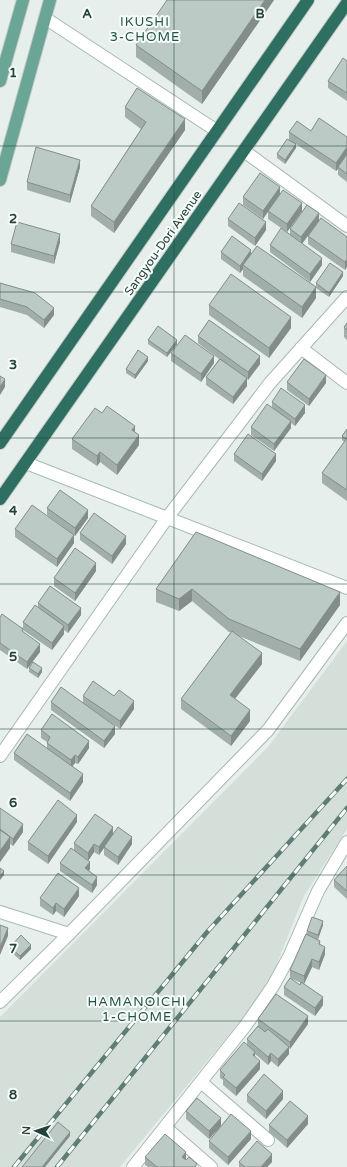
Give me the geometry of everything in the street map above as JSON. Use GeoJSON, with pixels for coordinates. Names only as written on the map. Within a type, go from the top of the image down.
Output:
{"type":"FeatureCollection","features":[{"type":"Feature","properties":{"kind":"highway","name":"Sangyou-Dori Avenue"},"geometry":{"type":"LineString","coordinates":[[0,442],[308,0]]}},
{"type":"Feature","properties":{"kind":"highway","name":"Sangyou-Dori Avenue"},"geometry":{"type":"LineString","coordinates":[[0,499],[347,3]]}},
{"type":"Feature","properties":{"kind":"main road"},"geometry":{"type":"LineString","coordinates":[[0,81],[23,0]]}},
{"type":"Feature","properties":{"kind":"main road"},"geometry":{"type":"LineString","coordinates":[[0,180],[50,0]]}},
{"type":"Feature","properties":{"kind":"street"},"geometry":{"type":"LineString","coordinates":[[45,18],[217,131]]}},
{"type":"Feature","properties":{"kind":"street"},"geometry":{"type":"LineString","coordinates":[[244,151],[347,226]]}},
{"type":"Feature","properties":{"kind":"street"},"geometry":{"type":"LineString","coordinates":[[0,756],[167,518],[270,383],[347,297]]}},
{"type":"Feature","properties":{"kind":"street"},"geometry":{"type":"LineString","coordinates":[[301,348],[347,383]]}},
{"type":"Feature","properties":{"kind":"street"},"geometry":{"type":"LineString","coordinates":[[26,462],[347,588]]}},
{"type":"Feature","properties":{"kind":"street"},"geometry":{"type":"LineString","coordinates":[[0,1002],[69,934],[268,730],[347,623]]}},
{"type":"Feature","properties":{"kind":"street"},"geometry":{"type":"LineString","coordinates":[[133,1167],[246,1025],[273,986],[289,957],[318,890],[347,842]]}},
{"type":"Feature","properties":{"kind":"street"},"geometry":{"type":"LineString","coordinates":[[0,912],[69,934]]}},
{"type":"Feature","properties":{"kind":"street"},"geometry":{"type":"LineString","coordinates":[[201,1082],[268,1140]]}},
{"type":"Feature","properties":{"kind":"street"},"geometry":{"type":"LineString","coordinates":[[165,1127],[211,1167]]}},
{"type":"Feature","properties":{"kind":"shaded area"},"geometry":{"type":"Polygon","coordinates":[[[347,641],[347,829],[304,896],[273,973],[250,1009],[120,1167],[0,1167],[0,1017],[268,747],[347,641]]]}},
{"type":"Feature","properties":{"kind":"building"},"geometry":{"type":"Polygon","coordinates":[[[167,0],[265,0],[202,91],[136,45],[167,0]]]}},
{"type":"Feature","properties":{"kind":"building"},"geometry":{"type":"Polygon","coordinates":[[[343,58],[347,61],[347,93],[328,81],[343,58]]]}},
{"type":"Feature","properties":{"kind":"building"},"geometry":{"type":"Polygon","coordinates":[[[137,88],[185,119],[114,222],[91,206],[146,122],[125,107],[137,88]]]}},
{"type":"Feature","properties":{"kind":"building"},"geometry":{"type":"Polygon","coordinates":[[[319,118],[347,137],[347,147],[336,163],[289,132],[297,121],[311,131],[319,118]]]}},
{"type":"Feature","properties":{"kind":"building"},"geometry":{"type":"Polygon","coordinates":[[[287,139],[296,144],[285,160],[277,154],[287,139]]]}},
{"type":"Feature","properties":{"kind":"building"},"geometry":{"type":"Polygon","coordinates":[[[36,147],[80,160],[70,195],[27,182],[36,147]]]}},
{"type":"Feature","properties":{"kind":"building"},"geometry":{"type":"Polygon","coordinates":[[[347,154],[347,174],[338,167],[347,154]]]}},
{"type":"Feature","properties":{"kind":"building"},"geometry":{"type":"Polygon","coordinates":[[[260,173],[280,187],[263,211],[243,197],[260,173]]]}},
{"type":"Feature","properties":{"kind":"building"},"geometry":{"type":"Polygon","coordinates":[[[283,190],[302,203],[287,224],[268,211],[283,190]]]}},
{"type":"Feature","properties":{"kind":"building"},"geometry":{"type":"Polygon","coordinates":[[[239,203],[266,222],[255,238],[228,219],[239,203]]]}},
{"type":"Feature","properties":{"kind":"building"},"geometry":{"type":"Polygon","coordinates":[[[307,205],[319,213],[301,237],[290,229],[307,205]]]}},
{"type":"Feature","properties":{"kind":"building"},"geometry":{"type":"Polygon","coordinates":[[[321,218],[347,237],[347,259],[345,262],[308,236],[321,218]]]}},
{"type":"Feature","properties":{"kind":"building"},"geometry":{"type":"Polygon","coordinates":[[[17,222],[60,234],[54,256],[11,244],[17,222]]]}},
{"type":"Feature","properties":{"kind":"building"},"geometry":{"type":"Polygon","coordinates":[[[281,228],[322,258],[310,274],[270,245],[281,228]]]}},
{"type":"Feature","properties":{"kind":"building"},"geometry":{"type":"Polygon","coordinates":[[[232,236],[251,250],[240,266],[221,252],[232,236]]]}},
{"type":"Feature","properties":{"kind":"building"},"geometry":{"type":"Polygon","coordinates":[[[257,246],[316,287],[302,307],[243,265],[257,246]]]}},
{"type":"Feature","properties":{"kind":"building"},"geometry":{"type":"Polygon","coordinates":[[[330,263],[343,272],[329,293],[316,283],[330,263]]]}},
{"type":"Feature","properties":{"kind":"building"},"geometry":{"type":"Polygon","coordinates":[[[231,274],[291,317],[269,348],[209,305],[231,274]]]}},
{"type":"Feature","properties":{"kind":"building"},"geometry":{"type":"Polygon","coordinates":[[[0,283],[35,293],[54,308],[44,320],[27,307],[0,299],[0,283]]]}},
{"type":"Feature","properties":{"kind":"building"},"geometry":{"type":"Polygon","coordinates":[[[209,320],[260,356],[248,372],[198,336],[209,320]]]}},
{"type":"Feature","properties":{"kind":"building"},"geometry":{"type":"Polygon","coordinates":[[[347,323],[347,330],[344,327],[347,323]]]}},
{"type":"Feature","properties":{"kind":"building"},"geometry":{"type":"Polygon","coordinates":[[[158,326],[177,340],[167,353],[148,340],[158,326]]]}},
{"type":"Feature","properties":{"kind":"building"},"geometry":{"type":"Polygon","coordinates":[[[185,335],[214,356],[201,374],[171,353],[185,335]]]}},
{"type":"Feature","properties":{"kind":"building"},"geometry":{"type":"Polygon","coordinates":[[[138,350],[148,357],[135,375],[126,369],[138,350]]]}},
{"type":"Feature","properties":{"kind":"building"},"geometry":{"type":"Polygon","coordinates":[[[220,359],[247,378],[233,397],[206,377],[220,359]]]}},
{"type":"Feature","properties":{"kind":"building"},"geometry":{"type":"Polygon","coordinates":[[[304,359],[326,375],[309,399],[287,382],[304,359]]]}},
{"type":"Feature","properties":{"kind":"building"},"geometry":{"type":"Polygon","coordinates":[[[0,376],[5,379],[0,387],[0,376]]]}},
{"type":"Feature","properties":{"kind":"building"},"geometry":{"type":"Polygon","coordinates":[[[281,388],[305,405],[295,419],[272,402],[281,388]]]}},
{"type":"Feature","properties":{"kind":"building"},"geometry":{"type":"Polygon","coordinates":[[[267,404],[291,421],[274,444],[251,427],[267,404]]]}},
{"type":"Feature","properties":{"kind":"building"},"geometry":{"type":"Polygon","coordinates":[[[107,406],[135,426],[132,430],[139,435],[117,465],[100,452],[97,456],[72,439],[95,408],[102,413],[107,406]]]}},
{"type":"Feature","properties":{"kind":"building"},"geometry":{"type":"Polygon","coordinates":[[[347,429],[347,438],[346,439],[342,436],[347,429]]]}},
{"type":"Feature","properties":{"kind":"building"},"geometry":{"type":"Polygon","coordinates":[[[248,434],[276,454],[262,474],[234,454],[248,434]]]}},
{"type":"Feature","properties":{"kind":"building"},"geometry":{"type":"Polygon","coordinates":[[[347,438],[347,490],[322,473],[347,438]]]}},
{"type":"Feature","properties":{"kind":"building"},"geometry":{"type":"Polygon","coordinates":[[[60,490],[88,510],[75,528],[47,508],[60,490]]]}},
{"type":"Feature","properties":{"kind":"building"},"geometry":{"type":"Polygon","coordinates":[[[32,505],[74,535],[57,559],[15,529],[32,505]]]}},
{"type":"Feature","properties":{"kind":"building"},"geometry":{"type":"Polygon","coordinates":[[[94,513],[126,536],[112,556],[80,533],[94,513]]]}},
{"type":"Feature","properties":{"kind":"building"},"geometry":{"type":"Polygon","coordinates":[[[196,532],[340,592],[300,649],[229,619],[192,589],[179,599],[156,589],[196,532]]]}},
{"type":"Feature","properties":{"kind":"building"},"geometry":{"type":"Polygon","coordinates":[[[75,548],[96,563],[75,593],[54,578],[75,548]]]}},
{"type":"Feature","properties":{"kind":"building"},"geometry":{"type":"Polygon","coordinates":[[[50,586],[81,608],[68,625],[38,603],[50,586]]]}},
{"type":"Feature","properties":{"kind":"building"},"geometry":{"type":"Polygon","coordinates":[[[35,605],[64,626],[52,643],[23,622],[35,605]]]}},
{"type":"Feature","properties":{"kind":"building"},"geometry":{"type":"Polygon","coordinates":[[[2,614],[23,629],[22,631],[40,644],[27,662],[0,643],[0,617],[2,614]]]}},
{"type":"Feature","properties":{"kind":"building"},"geometry":{"type":"Polygon","coordinates":[[[232,631],[262,653],[230,695],[250,710],[231,736],[181,699],[232,631]]]}},
{"type":"Feature","properties":{"kind":"building"},"geometry":{"type":"Polygon","coordinates":[[[33,662],[42,668],[38,674],[29,668],[33,662]]]}},
{"type":"Feature","properties":{"kind":"building"},"geometry":{"type":"Polygon","coordinates":[[[93,681],[114,696],[119,690],[134,701],[120,721],[83,696],[93,681]]]}},
{"type":"Feature","properties":{"kind":"building"},"geometry":{"type":"Polygon","coordinates":[[[61,687],[115,726],[104,741],[51,702],[61,687]]]}},
{"type":"Feature","properties":{"kind":"building"},"geometry":{"type":"Polygon","coordinates":[[[52,714],[89,741],[78,757],[75,755],[71,760],[47,743],[50,737],[41,730],[52,714]]]}},
{"type":"Feature","properties":{"kind":"building"},"geometry":{"type":"Polygon","coordinates":[[[27,734],[83,774],[70,793],[14,753],[27,734]]]}},
{"type":"Feature","properties":{"kind":"building"},"geometry":{"type":"Polygon","coordinates":[[[58,800],[77,815],[48,856],[28,842],[58,800]]]}},
{"type":"Feature","properties":{"kind":"building"},"geometry":{"type":"Polygon","coordinates":[[[0,808],[23,824],[13,839],[0,829],[0,808]]]}},
{"type":"Feature","properties":{"kind":"building"},"geometry":{"type":"Polygon","coordinates":[[[95,814],[113,827],[99,847],[94,844],[88,853],[74,843],[95,814]]]}},
{"type":"Feature","properties":{"kind":"building"},"geometry":{"type":"Polygon","coordinates":[[[118,827],[132,837],[118,857],[104,847],[118,827]]]}},
{"type":"Feature","properties":{"kind":"building"},"geometry":{"type":"Polygon","coordinates":[[[0,830],[10,837],[0,851],[0,830]]]}},
{"type":"Feature","properties":{"kind":"building"},"geometry":{"type":"Polygon","coordinates":[[[71,848],[90,862],[85,868],[97,877],[92,885],[60,863],[71,848]]]}},
{"type":"Feature","properties":{"kind":"building"},"geometry":{"type":"Polygon","coordinates":[[[347,866],[347,891],[334,880],[347,866]]]}},
{"type":"Feature","properties":{"kind":"building"},"geometry":{"type":"Polygon","coordinates":[[[0,868],[4,871],[0,876],[0,868]]]}},
{"type":"Feature","properties":{"kind":"building"},"geometry":{"type":"Polygon","coordinates":[[[58,873],[79,888],[64,909],[56,903],[53,908],[40,898],[58,873]]]}},
{"type":"Feature","properties":{"kind":"building"},"geometry":{"type":"Polygon","coordinates":[[[312,917],[323,921],[318,935],[307,931],[312,917]]]}},
{"type":"Feature","properties":{"kind":"building"},"geometry":{"type":"Polygon","coordinates":[[[0,925],[8,928],[0,947],[0,925]]]}},
{"type":"Feature","properties":{"kind":"building"},"geometry":{"type":"Polygon","coordinates":[[[306,934],[320,941],[319,944],[325,947],[319,962],[312,959],[304,976],[290,970],[306,934]]]}},
{"type":"Feature","properties":{"kind":"building"},"geometry":{"type":"Polygon","coordinates":[[[21,935],[31,945],[20,956],[10,947],[21,935]]]}},
{"type":"Feature","properties":{"kind":"building"},"geometry":{"type":"Polygon","coordinates":[[[290,978],[300,985],[301,982],[323,997],[315,1008],[284,987],[290,978]]]}},
{"type":"Feature","properties":{"kind":"building"},"geometry":{"type":"Polygon","coordinates":[[[276,994],[308,1016],[290,1042],[258,1019],[276,994]]]}},
{"type":"Feature","properties":{"kind":"building"},"geometry":{"type":"Polygon","coordinates":[[[258,1026],[265,1032],[268,1029],[289,1047],[278,1059],[271,1053],[268,1057],[247,1039],[258,1026]]]}},
{"type":"Feature","properties":{"kind":"building"},"geometry":{"type":"Polygon","coordinates":[[[244,1042],[255,1052],[253,1055],[260,1061],[236,1088],[223,1077],[225,1075],[220,1070],[244,1042]]]}},
{"type":"Feature","properties":{"kind":"building"},"geometry":{"type":"Polygon","coordinates":[[[264,1074],[283,1091],[266,1111],[247,1095],[264,1074]]]}},
{"type":"Feature","properties":{"kind":"building"},"geometry":{"type":"Polygon","coordinates":[[[197,1098],[221,1118],[209,1131],[186,1111],[197,1098]]]}},
{"type":"Feature","properties":{"kind":"building"},"geometry":{"type":"Polygon","coordinates":[[[290,1101],[308,1116],[287,1140],[269,1125],[290,1101]]]}},
{"type":"Feature","properties":{"kind":"building"},"geometry":{"type":"Polygon","coordinates":[[[231,1114],[251,1131],[228,1157],[209,1141],[231,1114]]]}},
{"type":"Feature","properties":{"kind":"building"},"geometry":{"type":"Polygon","coordinates":[[[58,1122],[70,1132],[42,1167],[22,1167],[58,1122]]]}},
{"type":"Feature","properties":{"kind":"building"},"geometry":{"type":"Polygon","coordinates":[[[165,1134],[186,1152],[182,1157],[186,1160],[189,1157],[197,1164],[195,1167],[157,1167],[145,1157],[165,1134]]]}},
{"type":"Feature","properties":{"kind":"building"},"geometry":{"type":"Polygon","coordinates":[[[257,1141],[272,1154],[261,1167],[245,1167],[239,1162],[257,1141]]]}},
{"type":"Feature","properties":{"kind":"railway"},"geometry":{"type":"LineString","coordinates":[[14,1167],[208,931],[347,779]]}},
{"type":"Feature","properties":{"kind":"railway"},"geometry":{"type":"LineString","coordinates":[[57,1167],[347,808]]}},
{"type":"Feature","properties":{"kind":"district","name":"IKUSHI 3-CHOME"},"geometry":{"type":"Point","coordinates":[145,28]}},
{"type":"Feature","properties":{"kind":"district","name":"HAMANOICHI 1-CHOME"},"geometry":{"type":"Point","coordinates":[137,1008]}}]}
